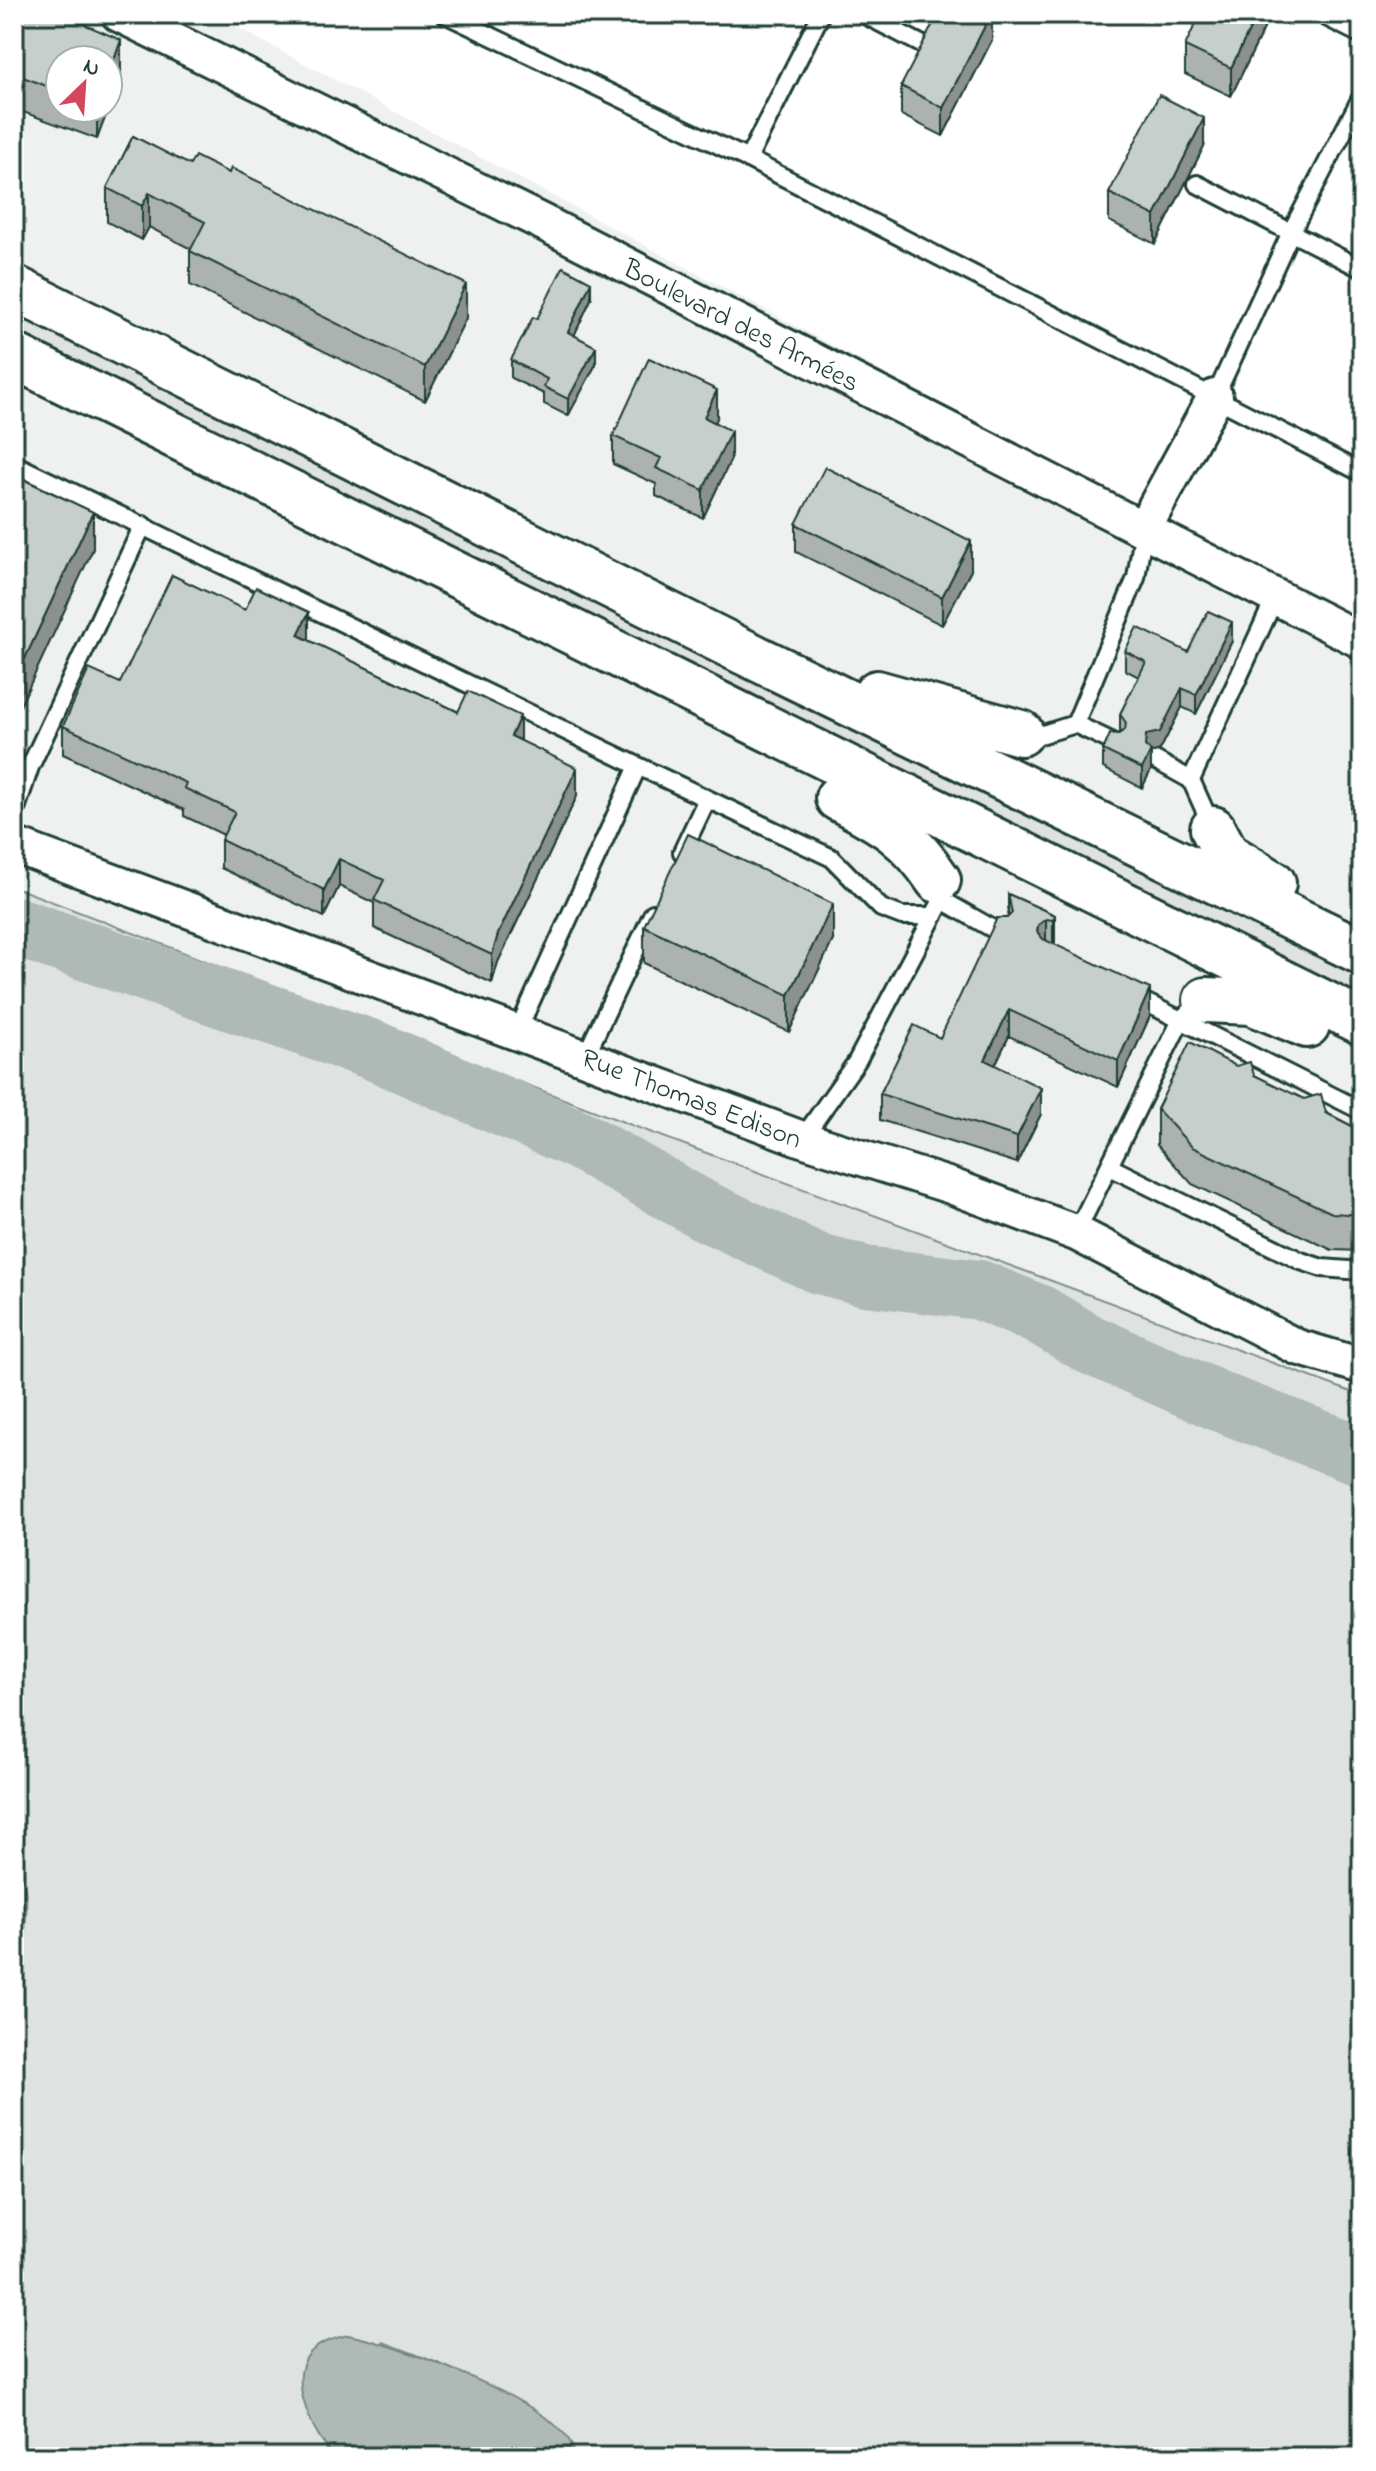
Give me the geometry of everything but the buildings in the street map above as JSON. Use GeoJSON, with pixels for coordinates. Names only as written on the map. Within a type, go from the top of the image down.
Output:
{"type":"FeatureCollection","features":[{"type":"Feature","properties":{"kind":"highway"},"geometry":{"type":"LineString","coordinates":[[14,288],[742,651],[1362,952]]}},
{"type":"Feature","properties":{"kind":"highway"},"geometry":{"type":"LineString","coordinates":[[14,356],[1362,1022]]}},
{"type":"Feature","properties":{"kind":"highway"},"geometry":{"type":"LineString","coordinates":[[515,604],[658,706],[892,826],[919,851],[938,898]]}},
{"type":"Feature","properties":{"kind":"highway"},"geometry":{"type":"LineString","coordinates":[[742,651],[924,708],[1021,733]]}},
{"type":"Feature","properties":{"kind":"highway"},"geometry":{"type":"LineString","coordinates":[[1213,829],[1227,855],[1237,864],[1362,933]]}},
{"type":"Feature","properties":{"kind":"highway"},"geometry":{"type":"LineString","coordinates":[[1194,1009],[1251,1002],[1362,1048]]}},
{"type":"Feature","properties":{"kind":"street","name":"Boulevard des Armées"},"geometry":{"type":"LineString","coordinates":[[119,14],[542,222],[1362,641]]}},
{"type":"Feature","properties":{"kind":"street"},"geometry":{"type":"LineString","coordinates":[[1144,528],[1215,397]]}},
{"type":"Feature","properties":{"kind":"street","name":"Rue Thomas Edison"},"geometry":{"type":"LineString","coordinates":[[14,845],[802,1139],[951,1186],[1076,1233],[1297,1347],[1362,1366]]}},
{"type":"Feature","properties":{"kind":"lane"},"geometry":{"type":"LineString","coordinates":[[445,14],[748,159],[1362,473]]}},
{"type":"Feature","properties":{"kind":"lane"},"geometry":{"type":"LineString","coordinates":[[748,159],[821,14]]}},
{"type":"Feature","properties":{"kind":"lane"},"geometry":{"type":"LineString","coordinates":[[863,14],[921,44]]}},
{"type":"Feature","properties":{"kind":"lane"},"geometry":{"type":"LineString","coordinates":[[1320,14],[1362,35]]}},
{"type":"Feature","properties":{"kind":"lane"},"geometry":{"type":"LineString","coordinates":[[1215,397],[1291,232],[1362,96]]}},
{"type":"Feature","properties":{"kind":"lane"},"geometry":{"type":"LineString","coordinates":[[1197,184],[1362,269]]}},
{"type":"Feature","properties":{"kind":"lane"},"geometry":{"type":"LineString","coordinates":[[14,464],[832,858],[881,908],[902,916],[938,898]]}},
{"type":"Feature","properties":{"kind":"lane"},"geometry":{"type":"LineString","coordinates":[[14,815],[30,767],[143,525]]}},
{"type":"Feature","properties":{"kind":"lane"},"geometry":{"type":"LineString","coordinates":[[1075,724],[1136,578],[1144,528]]}},
{"type":"Feature","properties":{"kind":"lane"},"geometry":{"type":"LineString","coordinates":[[1191,780],[1276,596]]}},
{"type":"Feature","properties":{"kind":"lane"},"geometry":{"type":"LineString","coordinates":[[1021,733],[1037,736],[1075,724],[1115,743]]}},
{"type":"Feature","properties":{"kind":"lane"},"geometry":{"type":"LineString","coordinates":[[1155,760],[1191,780],[1213,829]]}},
{"type":"Feature","properties":{"kind":"lane"},"geometry":{"type":"LineString","coordinates":[[517,1032],[638,766]]}},
{"type":"Feature","properties":{"kind":"lane"},"geometry":{"type":"LineString","coordinates":[[673,871],[707,799]]}},
{"type":"Feature","properties":{"kind":"lane"},"geometry":{"type":"LineString","coordinates":[[938,898],[1002,934]]}},
{"type":"Feature","properties":{"kind":"lane"},"geometry":{"type":"LineString","coordinates":[[802,1139],[857,1061],[938,898]]}},
{"type":"Feature","properties":{"kind":"lane"},"geometry":{"type":"LineString","coordinates":[[585,1057],[659,899]]}},
{"type":"Feature","properties":{"kind":"lane"},"geometry":{"type":"LineString","coordinates":[[1114,986],[1194,1009],[1362,1111]]}},
{"type":"Feature","properties":{"kind":"lane"},"geometry":{"type":"LineString","coordinates":[[1076,1233],[1194,1009]]}},
{"type":"Feature","properties":{"kind":"lane"},"geometry":{"type":"LineString","coordinates":[[1110,1167],[1301,1261],[1322,1268],[1362,1271]]}},
{"type":"Feature","properties":{"kind":"shaded area"},"geometry":{"type":"Polygon","coordinates":[[[14,14],[212,14],[955,411],[1362,617],[1362,1396],[639,1128],[14,887],[14,14]]]}},
{"type":"Feature","properties":{"kind":"shaded area"},"geometry":{"type":"Polygon","coordinates":[[[14,314],[1362,974],[1362,999],[14,340],[14,314]]]}},
{"type":"Feature","properties":{"kind":"shaded area"},"geometry":{"type":"Polygon","coordinates":[[[14,887],[639,1128],[1362,1396],[1362,2457],[576,2457],[544,2419],[519,2403],[462,2373],[383,2342],[326,2449],[336,2457],[14,2457],[14,1963],[23,1938],[26,1910],[23,1882],[14,1857],[14,887]]]}},
{"type":"Feature","properties":{"kind":"shaded area"},"geometry":{"type":"Polygon","coordinates":[[[14,1857],[24,1882],[26,1910],[23,1938],[14,1963],[14,1857]]]}},
{"type":"Feature","properties":{"kind":"shaded area"},"geometry":{"type":"Polygon","coordinates":[[[348,2335],[432,2361],[530,2407],[569,2440],[576,2457],[336,2457],[312,2423],[302,2393],[301,2379],[303,2365],[313,2350],[348,2335]]]}},
{"type":"Feature","properties":{"kind":"waterway"},"geometry":{"type":"LineString","coordinates":[[14,926],[373,1050],[579,1140],[703,1210],[819,1264],[865,1276],[979,1290],[1040,1315],[1091,1345],[1223,1403],[1362,1456]]}}]}
